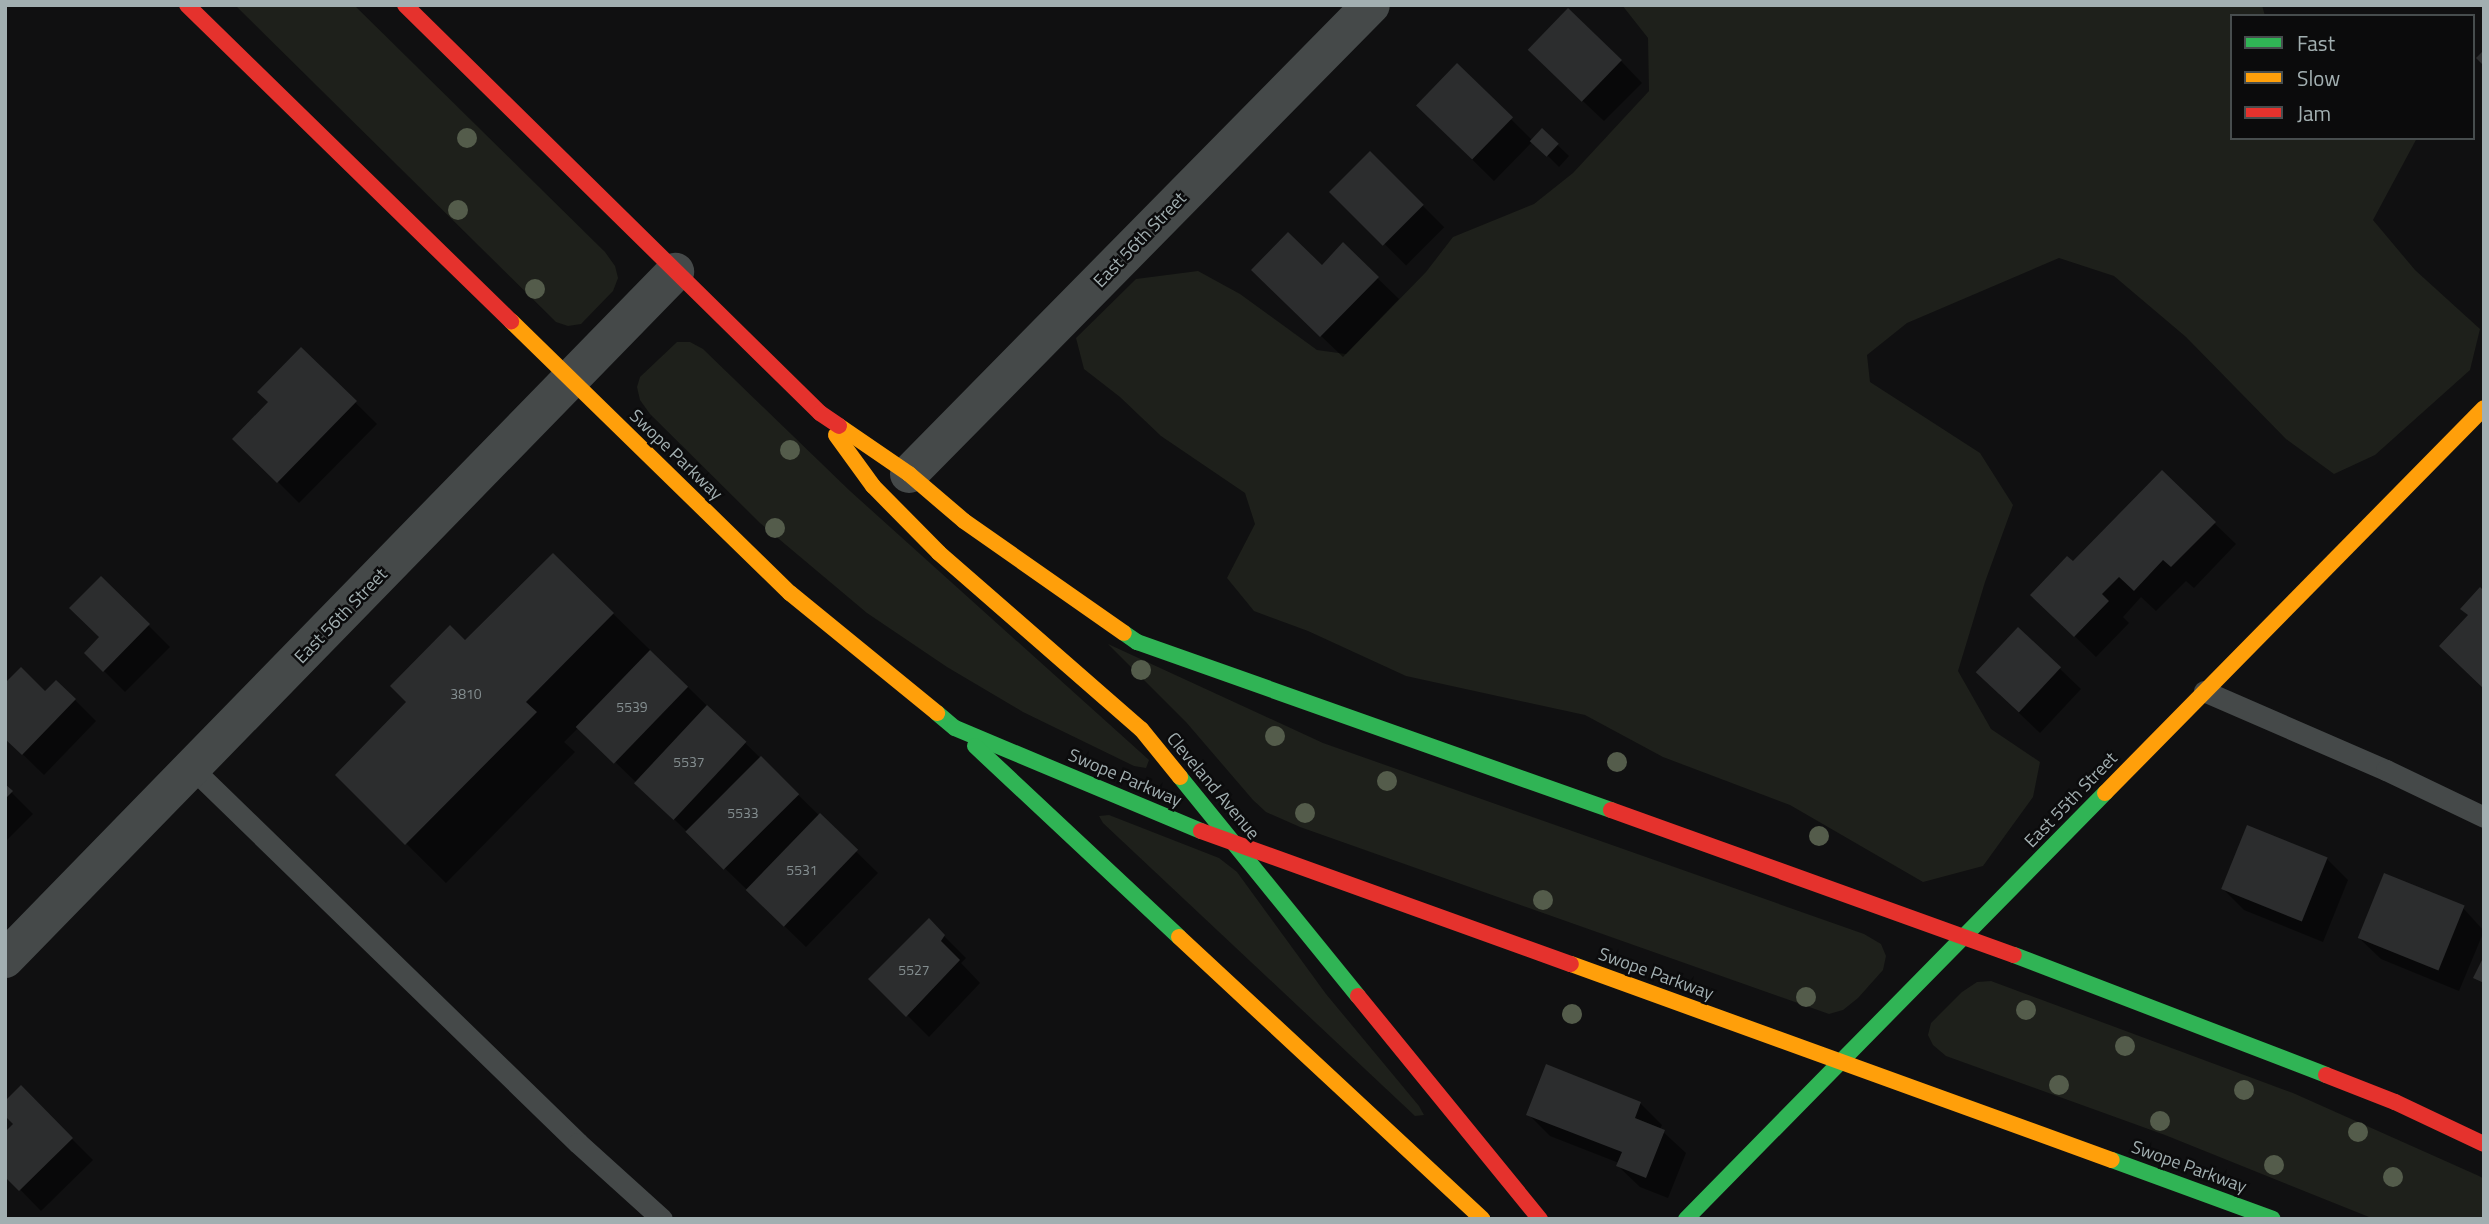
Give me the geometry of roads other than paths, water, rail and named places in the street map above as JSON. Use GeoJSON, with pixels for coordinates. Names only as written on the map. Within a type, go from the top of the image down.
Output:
{"type":"FeatureCollection","features":[{"type":"Feature","properties":{"kind":"main road","name":"Swope Parkway"},"geometry":{"type":"LineString","coordinates":[[187,5],[790,593],[955,728],[1237,846],[1844,1061],[2273,1219]]}},
{"type":"Feature","properties":{"kind":"main road"},"geometry":{"type":"LineString","coordinates":[[405,5],[820,413],[909,474],[964,521],[1137,642],[1966,936],[2395,1102],[2484,1144]]}},
{"type":"Feature","properties":{"kind":"main road","name":"East 55th Street"},"geometry":{"type":"LineString","coordinates":[[1686,1219],[2484,408]]}},
{"type":"Feature","properties":{"kind":"main road","name":"Cleveland Avenue"},"geometry":{"type":"LineString","coordinates":[[820,413],[873,486],[939,553],[1141,729],[1540,1219]]}},
{"type":"Feature","properties":{"kind":"main road"},"geometry":{"type":"LineString","coordinates":[[955,728],[1482,1219]]}},
{"type":"Feature","properties":{"kind":"street","name":"East 56th Street"},"geometry":{"type":"LineString","coordinates":[[909,474],[1371,5]]}},
{"type":"Feature","properties":{"kind":"street","name":"East 56th Street"},"geometry":{"type":"LineString","coordinates":[[5,959],[675,272]]}},
{"type":"Feature","properties":{"kind":"lane"},"geometry":{"type":"LineString","coordinates":[[2204,691],[2386,770],[2484,817]]}},
{"type":"Feature","properties":{"kind":"lane"},"geometry":{"type":"LineString","coordinates":[[192,768],[578,1143],[662,1219]]}}]}
